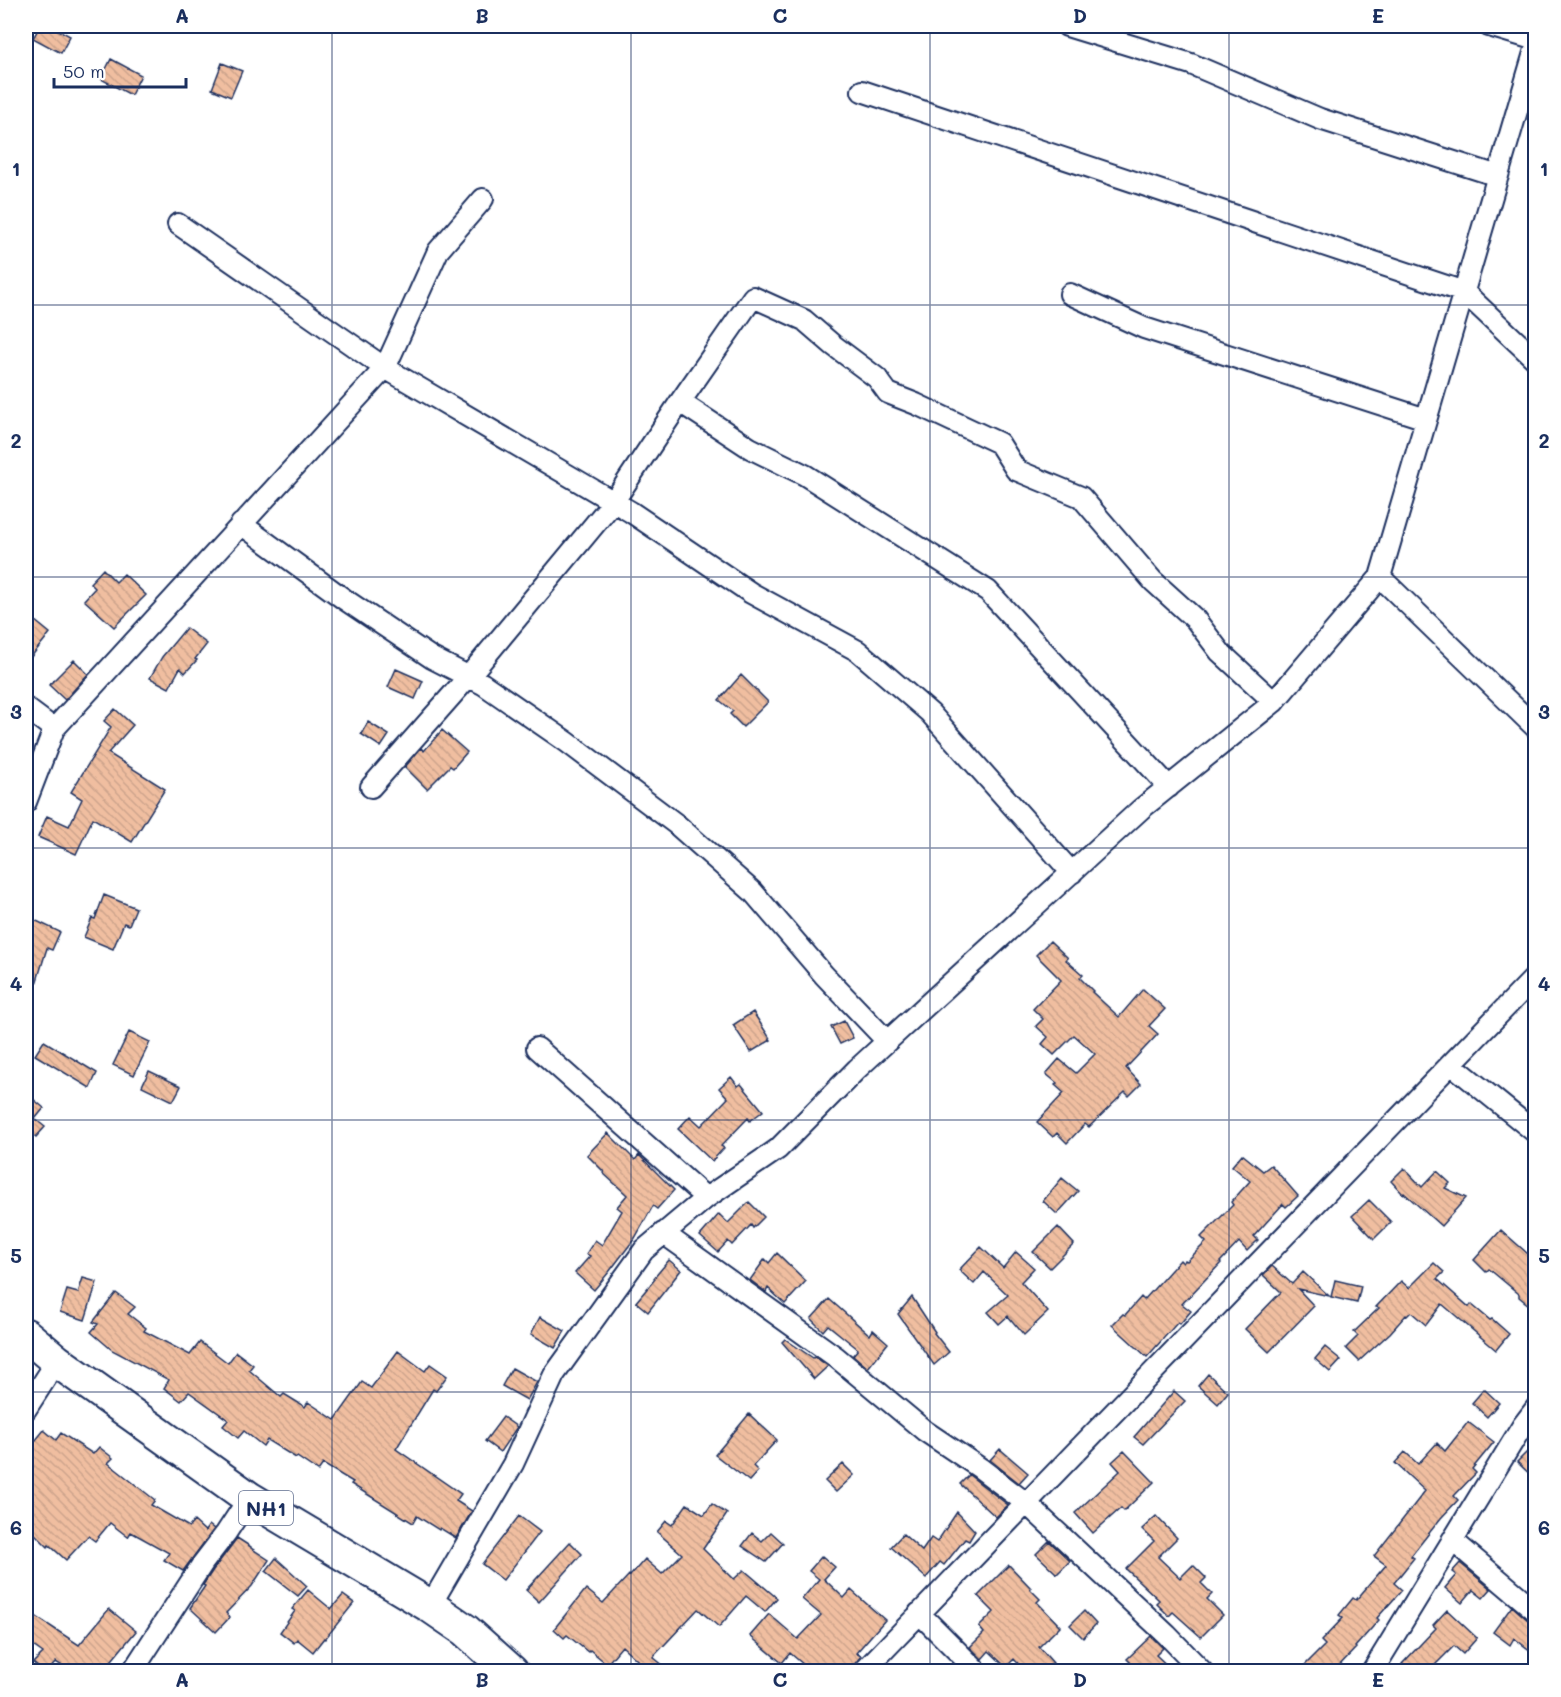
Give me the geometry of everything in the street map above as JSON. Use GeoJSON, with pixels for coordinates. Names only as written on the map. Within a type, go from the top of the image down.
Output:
{"type":"FeatureCollection","features":[{"type":"Feature","properties":{"kind":"highway","name":"NH1"},"geometry":{"type":"LineString","coordinates":[[26,1335],[57,1361],[249,1498],[430,1606],[465,1630],[512,1671]]}},
{"type":"Feature","properties":{"kind":"street"},"geometry":{"type":"LineString","coordinates":[[1067,26],[1191,64],[1320,119],[1498,176]]}},
{"type":"Feature","properties":{"kind":"street"},"geometry":{"type":"LineString","coordinates":[[1489,26],[1536,40]]}},
{"type":"Feature","properties":{"kind":"street"},"geometry":{"type":"LineString","coordinates":[[430,1606],[513,1464],[554,1375],[644,1250],[706,1198],[778,1149],[857,1069],[1141,809],[1274,702],[1380,578],[1536,46]]}},
{"type":"Feature","properties":{"kind":"street"},"geometry":{"type":"LineString","coordinates":[[862,91],[1464,292],[1536,360]]}},
{"type":"Feature","properties":{"kind":"street"},"geometry":{"type":"LineString","coordinates":[[26,802],[54,729],[385,368],[438,251],[483,199]]}},
{"type":"Feature","properties":{"kind":"street"},"geometry":{"type":"LineString","coordinates":[[178,224],[385,368],[614,501],[751,593],[858,651],[930,713],[1072,873]]}},
{"type":"Feature","properties":{"kind":"street"},"geometry":{"type":"LineString","coordinates":[[1070,294],[1144,327],[1426,419]]}},
{"type":"Feature","properties":{"kind":"street"},"geometry":{"type":"LineString","coordinates":[[371,787],[469,676],[614,501],[753,297],[804,320],[877,378],[888,393],[999,443],[1016,470],[1081,497],[1153,581],[1195,618],[1220,652],[1274,702]]}},
{"type":"Feature","properties":{"kind":"street"},"geometry":{"type":"LineString","coordinates":[[680,402],[750,448],[805,475],[988,591],[1169,787]]}},
{"type":"Feature","properties":{"kind":"street"},"geometry":{"type":"LineString","coordinates":[[242,524],[432,658],[483,684],[567,742],[676,824],[753,892],[824,975],[887,1041]]}},
{"type":"Feature","properties":{"kind":"street"},"geometry":{"type":"LineString","coordinates":[[1380,578],[1536,728]]}},
{"type":"Feature","properties":{"kind":"street"},"geometry":{"type":"LineString","coordinates":[[26,708],[54,729]]}},
{"type":"Feature","properties":{"kind":"street"},"geometry":{"type":"LineString","coordinates":[[863,1671],[1536,976]]}},
{"type":"Feature","properties":{"kind":"street"},"geometry":{"type":"LineString","coordinates":[[537,1048],[706,1198]]}},
{"type":"Feature","properties":{"kind":"street"},"geometry":{"type":"LineString","coordinates":[[1451,1064],[1536,1133]]}},
{"type":"Feature","properties":{"kind":"street"},"geometry":{"type":"LineString","coordinates":[[663,1233],[837,1357],[925,1431],[1026,1503],[1203,1671]]}},
{"type":"Feature","properties":{"kind":"street"},"geometry":{"type":"LineString","coordinates":[[26,1409],[57,1361]]}},
{"type":"Feature","properties":{"kind":"street"},"geometry":{"type":"LineString","coordinates":[[1372,1671],[1523,1425],[1536,1408]]}},
{"type":"Feature","properties":{"kind":"street"},"geometry":{"type":"LineString","coordinates":[[132,1671],[249,1498]]}},
{"type":"Feature","properties":{"kind":"street"},"geometry":{"type":"LineString","coordinates":[[1452,1540],[1536,1611]]}},
{"type":"Feature","properties":{"kind":"street"},"geometry":{"type":"LineString","coordinates":[[919,1613],[978,1671]]}},
{"type":"Feature","properties":{"kind":"building"},"geometry":{"type":"Polygon","coordinates":[[[40,26],[51,26],[70,36],[61,53],[33,38],[40,26]]]}},
{"type":"Feature","properties":{"kind":"building"},"geometry":{"type":"Polygon","coordinates":[[[111,59],[141,75],[131,95],[101,79],[111,59]]]}},
{"type":"Feature","properties":{"kind":"building"},"geometry":{"type":"Polygon","coordinates":[[[222,63],[242,71],[231,97],[212,89],[222,63]]]}},
{"type":"Feature","properties":{"kind":"building"},"geometry":{"type":"Polygon","coordinates":[[[103,569],[116,582],[124,574],[146,595],[114,627],[84,600],[95,588],[90,583],[103,569]]]}},
{"type":"Feature","properties":{"kind":"building"},"geometry":{"type":"Polygon","coordinates":[[[34,620],[50,633],[26,663],[26,630],[34,620]]]}},
{"type":"Feature","properties":{"kind":"building"},"geometry":{"type":"Polygon","coordinates":[[[186,628],[207,644],[185,673],[180,668],[169,688],[150,678],[162,657],[186,628]]]}},
{"type":"Feature","properties":{"kind":"building"},"geometry":{"type":"Polygon","coordinates":[[[74,660],[88,674],[65,700],[49,685],[74,660]]]}},
{"type":"Feature","properties":{"kind":"building"},"geometry":{"type":"Polygon","coordinates":[[[396,669],[423,681],[415,699],[388,687],[396,669]]]}},
{"type":"Feature","properties":{"kind":"building"},"geometry":{"type":"Polygon","coordinates":[[[741,675],[768,702],[743,727],[730,714],[733,711],[719,700],[741,675]]]}},
{"type":"Feature","properties":{"kind":"building"},"geometry":{"type":"Polygon","coordinates":[[[115,709],[133,725],[108,753],[165,789],[132,842],[93,818],[76,854],[38,837],[47,816],[69,826],[82,799],[71,792],[111,727],[104,721],[115,709]]]}},
{"type":"Feature","properties":{"kind":"building"},"geometry":{"type":"Polygon","coordinates":[[[368,722],[389,735],[381,747],[361,734],[368,722]]]}},
{"type":"Feature","properties":{"kind":"building"},"geometry":{"type":"Polygon","coordinates":[[[442,730],[467,752],[453,768],[450,766],[427,789],[405,767],[421,748],[424,751],[442,730]]]}},
{"type":"Feature","properties":{"kind":"building"},"geometry":{"type":"Polygon","coordinates":[[[104,895],[136,908],[129,925],[124,923],[113,949],[84,937],[92,918],[95,919],[104,895]]]}},
{"type":"Feature","properties":{"kind":"building"},"geometry":{"type":"Polygon","coordinates":[[[26,916],[60,932],[52,950],[47,948],[29,1007],[26,1007],[26,916]]]}},
{"type":"Feature","properties":{"kind":"building"},"geometry":{"type":"Polygon","coordinates":[[[1050,941],[1083,975],[1080,978],[1092,992],[1119,1017],[1143,989],[1165,1009],[1149,1026],[1158,1034],[1126,1068],[1141,1084],[1129,1096],[1125,1092],[1089,1127],[1085,1124],[1067,1143],[1057,1133],[1053,1137],[1037,1122],[1064,1093],[1046,1074],[1059,1059],[1076,1073],[1095,1054],[1074,1035],[1054,1055],[1042,1044],[1048,1037],[1036,1026],[1043,1019],[1033,1009],[1061,980],[1036,955],[1050,941]]]}},
{"type":"Feature","properties":{"kind":"building"},"geometry":{"type":"Polygon","coordinates":[[[753,1012],[771,1040],[751,1052],[733,1025],[753,1012]]]}},
{"type":"Feature","properties":{"kind":"building"},"geometry":{"type":"Polygon","coordinates":[[[844,1021],[853,1038],[840,1044],[831,1027],[844,1021]]]}},
{"type":"Feature","properties":{"kind":"building"},"geometry":{"type":"Polygon","coordinates":[[[129,1032],[150,1042],[134,1075],[113,1065],[129,1032]]]}},
{"type":"Feature","properties":{"kind":"building"},"geometry":{"type":"Polygon","coordinates":[[[44,1041],[97,1073],[90,1088],[35,1055],[44,1041]]]}},
{"type":"Feature","properties":{"kind":"building"},"geometry":{"type":"Polygon","coordinates":[[[149,1071],[181,1086],[173,1101],[142,1086],[149,1071]]]}},
{"type":"Feature","properties":{"kind":"building"},"geometry":{"type":"Polygon","coordinates":[[[731,1077],[738,1086],[741,1084],[763,1111],[750,1121],[748,1118],[721,1146],[724,1148],[712,1161],[678,1129],[690,1116],[701,1126],[728,1098],[719,1088],[731,1077]]]}},
{"type":"Feature","properties":{"kind":"building"},"geometry":{"type":"Polygon","coordinates":[[[26,1093],[44,1108],[35,1119],[45,1127],[36,1137],[27,1130],[26,1132],[26,1093]]]}},
{"type":"Feature","properties":{"kind":"building"},"geometry":{"type":"Polygon","coordinates":[[[608,1133],[635,1160],[639,1155],[674,1190],[657,1209],[653,1206],[635,1238],[594,1290],[575,1273],[590,1256],[586,1254],[595,1240],[602,1245],[622,1211],[617,1207],[627,1195],[587,1155],[608,1133]]]}},
{"type":"Feature","properties":{"kind":"building"},"geometry":{"type":"Polygon","coordinates":[[[1242,1154],[1263,1171],[1271,1165],[1298,1196],[1286,1207],[1283,1204],[1254,1236],[1258,1240],[1247,1251],[1239,1242],[1220,1262],[1182,1304],[1191,1311],[1147,1357],[1112,1325],[1123,1314],[1125,1315],[1141,1297],[1144,1300],[1180,1260],[1183,1263],[1187,1261],[1206,1242],[1201,1237],[1233,1205],[1231,1202],[1250,1181],[1232,1166],[1242,1154]]]}},
{"type":"Feature","properties":{"kind":"building"},"geometry":{"type":"Polygon","coordinates":[[[1404,1168],[1422,1187],[1437,1171],[1450,1183],[1445,1188],[1466,1198],[1441,1226],[1391,1181],[1404,1168]]]}},
{"type":"Feature","properties":{"kind":"building"},"geometry":{"type":"Polygon","coordinates":[[[1062,1178],[1078,1191],[1057,1214],[1043,1201],[1062,1178]]]}},
{"type":"Feature","properties":{"kind":"building"},"geometry":{"type":"Polygon","coordinates":[[[1369,1200],[1391,1222],[1374,1239],[1352,1216],[1369,1200]]]}},
{"type":"Feature","properties":{"kind":"building"},"geometry":{"type":"Polygon","coordinates":[[[749,1202],[764,1217],[753,1228],[751,1225],[732,1245],[728,1241],[718,1252],[700,1236],[719,1214],[728,1223],[749,1202]]]}},
{"type":"Feature","properties":{"kind":"building"},"geometry":{"type":"Polygon","coordinates":[[[1058,1227],[1074,1244],[1050,1268],[1033,1252],[1058,1227]]]}},
{"type":"Feature","properties":{"kind":"building"},"geometry":{"type":"Polygon","coordinates":[[[1501,1230],[1536,1261],[1536,1311],[1489,1269],[1486,1272],[1474,1260],[1501,1230]]]}},
{"type":"Feature","properties":{"kind":"building"},"geometry":{"type":"Polygon","coordinates":[[[981,1247],[1003,1268],[1016,1252],[1034,1268],[1021,1282],[1048,1312],[1024,1335],[1008,1316],[999,1324],[988,1312],[1008,1295],[984,1272],[974,1284],[959,1270],[981,1247]]]}},
{"type":"Feature","properties":{"kind":"building"},"geometry":{"type":"Polygon","coordinates":[[[777,1253],[806,1281],[785,1304],[768,1288],[766,1292],[750,1280],[765,1259],[769,1263],[777,1253]]]}},
{"type":"Feature","properties":{"kind":"building"},"geometry":{"type":"Polygon","coordinates":[[[669,1260],[681,1270],[648,1312],[636,1302],[669,1260]]]}},
{"type":"Feature","properties":{"kind":"building"},"geometry":{"type":"Polygon","coordinates":[[[1434,1263],[1444,1272],[1437,1279],[1469,1307],[1471,1304],[1509,1334],[1496,1350],[1442,1304],[1426,1325],[1411,1312],[1406,1315],[1359,1361],[1346,1348],[1358,1336],[1354,1332],[1379,1308],[1376,1307],[1401,1281],[1409,1288],[1434,1263]]]}},
{"type":"Feature","properties":{"kind":"building"},"geometry":{"type":"Polygon","coordinates":[[[1272,1266],[1292,1284],[1303,1272],[1329,1296],[1298,1289],[1314,1306],[1269,1352],[1245,1329],[1281,1292],[1263,1275],[1272,1266]]]}},
{"type":"Feature","properties":{"kind":"building"},"geometry":{"type":"Polygon","coordinates":[[[83,1278],[97,1282],[85,1320],[60,1312],[67,1290],[78,1293],[83,1278]]]}},
{"type":"Feature","properties":{"kind":"building"},"geometry":{"type":"Polygon","coordinates":[[[1335,1280],[1361,1286],[1357,1303],[1331,1297],[1335,1280]]]}},
{"type":"Feature","properties":{"kind":"building"},"geometry":{"type":"Polygon","coordinates":[[[116,1293],[135,1307],[128,1314],[146,1328],[144,1331],[190,1355],[200,1342],[228,1363],[236,1352],[253,1365],[249,1370],[281,1397],[284,1394],[305,1407],[308,1402],[335,1420],[362,1382],[371,1388],[398,1351],[425,1371],[430,1364],[447,1376],[436,1391],[433,1389],[396,1449],[461,1494],[456,1501],[472,1511],[456,1538],[417,1516],[413,1523],[323,1464],[318,1471],[267,1440],[263,1446],[244,1431],[238,1438],[223,1426],[228,1420],[189,1392],[181,1401],[164,1388],[169,1380],[112,1350],[91,1332],[98,1324],[93,1322],[116,1293]]]}},
{"type":"Feature","properties":{"kind":"building"},"geometry":{"type":"Polygon","coordinates":[[[912,1297],[934,1333],[949,1352],[934,1365],[898,1314],[912,1297]]]}},
{"type":"Feature","properties":{"kind":"building"},"geometry":{"type":"Polygon","coordinates":[[[829,1299],[870,1335],[873,1330],[888,1343],[868,1368],[853,1355],[858,1349],[828,1325],[823,1331],[811,1319],[829,1299]]]}},
{"type":"Feature","properties":{"kind":"building"},"geometry":{"type":"Polygon","coordinates":[[[540,1317],[565,1331],[555,1348],[531,1334],[540,1317]]]}},
{"type":"Feature","properties":{"kind":"building"},"geometry":{"type":"Polygon","coordinates":[[[785,1339],[828,1366],[814,1379],[782,1342],[785,1339]]]}},
{"type":"Feature","properties":{"kind":"building"},"geometry":{"type":"Polygon","coordinates":[[[1325,1347],[1341,1360],[1330,1372],[1315,1359],[1325,1347]]]}},
{"type":"Feature","properties":{"kind":"building"},"geometry":{"type":"Polygon","coordinates":[[[512,1368],[537,1382],[527,1400],[502,1386],[512,1368]]]}},
{"type":"Feature","properties":{"kind":"building"},"geometry":{"type":"Polygon","coordinates":[[[1208,1374],[1228,1392],[1218,1404],[1198,1386],[1208,1374]]]}},
{"type":"Feature","properties":{"kind":"building"},"geometry":{"type":"Polygon","coordinates":[[[1484,1389],[1499,1403],[1487,1417],[1472,1403],[1484,1389]]]}},
{"type":"Feature","properties":{"kind":"building"},"geometry":{"type":"Polygon","coordinates":[[[1174,1391],[1185,1401],[1143,1444],[1134,1437],[1174,1391]]]}},
{"type":"Feature","properties":{"kind":"building"},"geometry":{"type":"Polygon","coordinates":[[[749,1414],[777,1440],[753,1466],[758,1471],[749,1481],[715,1455],[749,1414]]]}},
{"type":"Feature","properties":{"kind":"building"},"geometry":{"type":"Polygon","coordinates":[[[503,1417],[517,1427],[500,1452],[485,1441],[503,1417]]]}},
{"type":"Feature","properties":{"kind":"building"},"geometry":{"type":"Polygon","coordinates":[[[1468,1422],[1494,1442],[1472,1469],[1476,1473],[1454,1496],[1458,1500],[1411,1556],[1414,1558],[1394,1583],[1402,1590],[1377,1618],[1379,1620],[1356,1648],[1334,1671],[1299,1671],[1325,1645],[1321,1641],[1343,1618],[1339,1615],[1353,1598],[1356,1600],[1386,1565],[1374,1556],[1425,1491],[1395,1463],[1405,1452],[1418,1464],[1437,1443],[1445,1451],[1468,1422]]]}},
{"type":"Feature","properties":{"kind":"building"},"geometry":{"type":"Polygon","coordinates":[[[44,1430],[56,1440],[61,1433],[93,1454],[99,1447],[113,1458],[108,1463],[155,1500],[151,1505],[189,1527],[194,1521],[205,1531],[209,1525],[214,1529],[183,1571],[164,1560],[169,1553],[131,1532],[128,1537],[110,1523],[95,1541],[88,1536],[66,1560],[49,1545],[48,1547],[26,1525],[26,1478],[33,1467],[26,1461],[26,1452],[44,1430]]]}},
{"type":"Feature","properties":{"kind":"building"},"geometry":{"type":"Polygon","coordinates":[[[1536,1443],[1536,1480],[1517,1462],[1536,1443]]]}},
{"type":"Feature","properties":{"kind":"building"},"geometry":{"type":"Polygon","coordinates":[[[1000,1449],[1028,1473],[1019,1483],[990,1460],[1000,1449]]]}},
{"type":"Feature","properties":{"kind":"building"},"geometry":{"type":"Polygon","coordinates":[[[1124,1451],[1154,1482],[1124,1511],[1121,1508],[1093,1533],[1075,1513],[1120,1471],[1112,1462],[1124,1451]]]}},
{"type":"Feature","properties":{"kind":"building"},"geometry":{"type":"Polygon","coordinates":[[[843,1464],[854,1475],[836,1492],[825,1481],[843,1464]]]}},
{"type":"Feature","properties":{"kind":"building"},"geometry":{"type":"Polygon","coordinates":[[[969,1475],[1008,1505],[996,1517],[960,1484],[969,1475]]]}},
{"type":"Feature","properties":{"kind":"building"},"geometry":{"type":"Polygon","coordinates":[[[687,1504],[704,1515],[712,1504],[727,1514],[703,1549],[734,1579],[744,1570],[777,1598],[765,1612],[746,1596],[719,1627],[698,1609],[653,1657],[670,1671],[649,1671],[622,1646],[607,1664],[590,1650],[588,1652],[567,1635],[564,1638],[554,1629],[586,1589],[603,1603],[645,1559],[662,1574],[682,1554],[657,1532],[666,1521],[672,1525],[687,1504]]]}},
{"type":"Feature","properties":{"kind":"building"},"geometry":{"type":"Polygon","coordinates":[[[957,1512],[975,1531],[969,1541],[965,1539],[944,1565],[940,1562],[926,1578],[891,1547],[903,1534],[922,1551],[931,1538],[937,1542],[957,1512]]]}},
{"type":"Feature","properties":{"kind":"building"},"geometry":{"type":"Polygon","coordinates":[[[519,1516],[540,1532],[503,1580],[482,1564],[519,1516]]]}},
{"type":"Feature","properties":{"kind":"building"},"geometry":{"type":"Polygon","coordinates":[[[1156,1516],[1177,1538],[1158,1557],[1180,1578],[1193,1565],[1206,1578],[1201,1583],[1212,1594],[1207,1599],[1223,1615],[1201,1637],[1173,1612],[1169,1616],[1156,1603],[1159,1600],[1126,1569],[1154,1541],[1142,1529],[1156,1516]]]}},
{"type":"Feature","properties":{"kind":"building"},"geometry":{"type":"Polygon","coordinates":[[[771,1532],[783,1543],[766,1562],[742,1546],[752,1533],[762,1541],[771,1532]]]}},
{"type":"Feature","properties":{"kind":"building"},"geometry":{"type":"Polygon","coordinates":[[[237,1538],[269,1560],[252,1586],[226,1613],[230,1617],[216,1632],[190,1608],[213,1570],[237,1538]]]}},
{"type":"Feature","properties":{"kind":"building"},"geometry":{"type":"Polygon","coordinates":[[[1049,1541],[1070,1561],[1057,1574],[1036,1554],[1049,1541]]]}},
{"type":"Feature","properties":{"kind":"building"},"geometry":{"type":"Polygon","coordinates":[[[570,1542],[582,1554],[539,1602],[526,1590],[570,1542]]]}},
{"type":"Feature","properties":{"kind":"building"},"geometry":{"type":"Polygon","coordinates":[[[822,1556],[835,1567],[824,1579],[844,1598],[851,1590],[885,1620],[856,1653],[861,1656],[849,1671],[811,1671],[790,1653],[782,1663],[750,1636],[769,1614],[798,1639],[821,1615],[802,1599],[819,1579],[809,1571],[822,1556]]]}},
{"type":"Feature","properties":{"kind":"building"},"geometry":{"type":"Polygon","coordinates":[[[276,1558],[307,1586],[298,1596],[266,1571],[276,1558]]]}},
{"type":"Feature","properties":{"kind":"building"},"geometry":{"type":"Polygon","coordinates":[[[1460,1563],[1491,1589],[1483,1598],[1473,1590],[1462,1603],[1445,1588],[1456,1575],[1452,1572],[1460,1563]]]}},
{"type":"Feature","properties":{"kind":"building"},"geometry":{"type":"Polygon","coordinates":[[[1009,1565],[1040,1599],[1037,1602],[1060,1626],[1039,1647],[1053,1663],[1044,1671],[1025,1671],[1014,1659],[1006,1667],[989,1651],[982,1659],[970,1647],[984,1633],[979,1627],[994,1612],[978,1596],[1009,1565]]]}},
{"type":"Feature","properties":{"kind":"building"},"geometry":{"type":"Polygon","coordinates":[[[308,1590],[331,1609],[343,1595],[354,1603],[313,1652],[297,1639],[294,1643],[280,1632],[295,1611],[292,1609],[308,1590]]]}},
{"type":"Feature","properties":{"kind":"building"},"geometry":{"type":"Polygon","coordinates":[[[1512,1606],[1528,1620],[1536,1623],[1536,1655],[1514,1638],[1510,1645],[1493,1632],[1512,1606]]]}},
{"type":"Feature","properties":{"kind":"building"},"geometry":{"type":"Polygon","coordinates":[[[109,1609],[136,1631],[103,1671],[70,1671],[56,1662],[48,1671],[43,1671],[33,1663],[43,1653],[26,1641],[26,1610],[79,1645],[109,1609]]]}},
{"type":"Feature","properties":{"kind":"building"},"geometry":{"type":"Polygon","coordinates":[[[1447,1610],[1477,1638],[1463,1654],[1454,1646],[1429,1671],[1410,1671],[1402,1664],[1436,1628],[1433,1625],[1447,1610]]]}},
{"type":"Feature","properties":{"kind":"building"},"geometry":{"type":"Polygon","coordinates":[[[1084,1611],[1096,1624],[1083,1638],[1070,1625],[1084,1611]]]}},
{"type":"Feature","properties":{"kind":"building"},"geometry":{"type":"Polygon","coordinates":[[[1151,1636],[1163,1648],[1156,1655],[1173,1671],[1139,1671],[1127,1659],[1151,1636]]]}}]}
